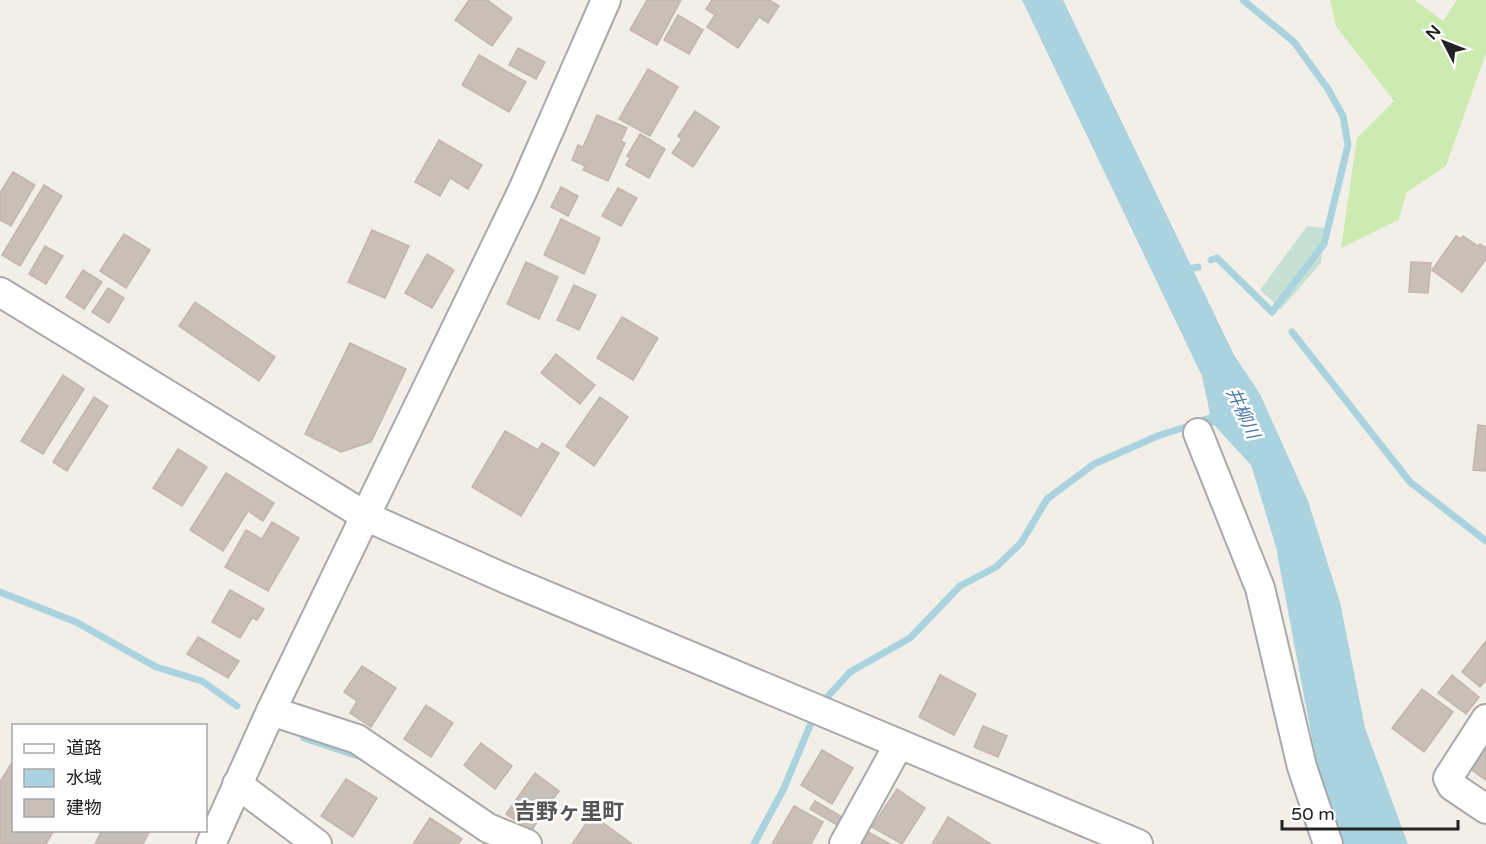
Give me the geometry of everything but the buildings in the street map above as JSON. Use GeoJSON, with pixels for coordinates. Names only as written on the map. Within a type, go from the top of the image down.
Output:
{"type":"FeatureCollection","features":[{"type":"Feature","properties":{"kind":"street"},"geometry":{"type":"LineString","coordinates":[[211,844],[271,711],[367,517],[522,192],[606,0]]}},
{"type":"Feature","properties":{"kind":"street"},"geometry":{"type":"LineString","coordinates":[[0,292],[367,517],[504,578],[899,744],[1121,841]]}},
{"type":"Feature","properties":{"kind":"street"},"geometry":{"type":"LineString","coordinates":[[1198,433],[1260,588],[1302,767],[1328,844]]}},
{"type":"Feature","properties":{"kind":"street"},"geometry":{"type":"LineString","coordinates":[[271,711],[357,739],[488,828],[526,844]]}},
{"type":"Feature","properties":{"kind":"street"},"geometry":{"type":"LineString","coordinates":[[1486,719],[1448,778],[1452,786],[1486,809]]}},
{"type":"Feature","properties":{"kind":"street"},"geometry":{"type":"LineString","coordinates":[[844,844],[899,744]]}},
{"type":"Feature","properties":{"kind":"street"},"geometry":{"type":"LineString","coordinates":[[237,784],[317,844]]}},
{"type":"Feature","properties":{"kind":"green space"},"geometry":{"type":"Polygon","coordinates":[[[1330,0],[1415,0],[1443,21],[1457,0],[1486,0],[1486,53],[1446,166],[1407,192],[1398,220],[1341,248],[1357,138],[1394,101],[1336,26],[1330,0]]]}},
{"type":"Feature","properties":{"kind":"green space"},"geometry":{"type":"Polygon","coordinates":[[[1307,226],[1324,228],[1321,263],[1281,309],[1260,290],[1307,226]]]}},
{"type":"Feature","properties":{"kind":"water","name":"井柳川"},"geometry":{"type":"Polygon","coordinates":[[[1022,0],[1063,0],[1234,355],[1260,394],[1308,501],[1340,602],[1365,728],[1408,844],[1344,844],[1319,776],[1276,547],[1251,465],[1214,425],[1206,427],[1202,417],[1210,414],[1202,376],[1022,0]]]}},
{"type":"Feature","properties":{"kind":"waterway"},"geometry":{"type":"LineString","coordinates":[[1211,260],[1217,258],[1272,312],[1324,244],[1348,145],[1343,116],[1328,89],[1294,42],[1243,0]]}},
{"type":"Feature","properties":{"kind":"waterway"},"geometry":{"type":"LineString","coordinates":[[1185,270],[1198,267]]}},
{"type":"Feature","properties":{"kind":"waterway"},"geometry":{"type":"LineString","coordinates":[[1292,332],[1410,482],[1486,541]]}},
{"type":"Feature","properties":{"kind":"waterway"},"geometry":{"type":"LineString","coordinates":[[821,704],[850,672],[910,638],[960,586],[996,567],[1021,543],[1047,499],[1094,464],[1160,435],[1192,425]]}},
{"type":"Feature","properties":{"kind":"waterway"},"geometry":{"type":"LineString","coordinates":[[0,592],[76,622],[156,667],[202,681],[237,706]]}},
{"type":"Feature","properties":{"kind":"waterway"},"geometry":{"type":"LineString","coordinates":[[754,844],[784,788],[814,716]]}},
{"type":"Feature","properties":{"kind":"waterway"},"geometry":{"type":"LineString","coordinates":[[304,738],[364,758]]}},
{"type":"Feature","properties":{"kind":"district","name":"吉野ヶ里町"},"geometry":{"type":"Point","coordinates":[569,812]}}]}
